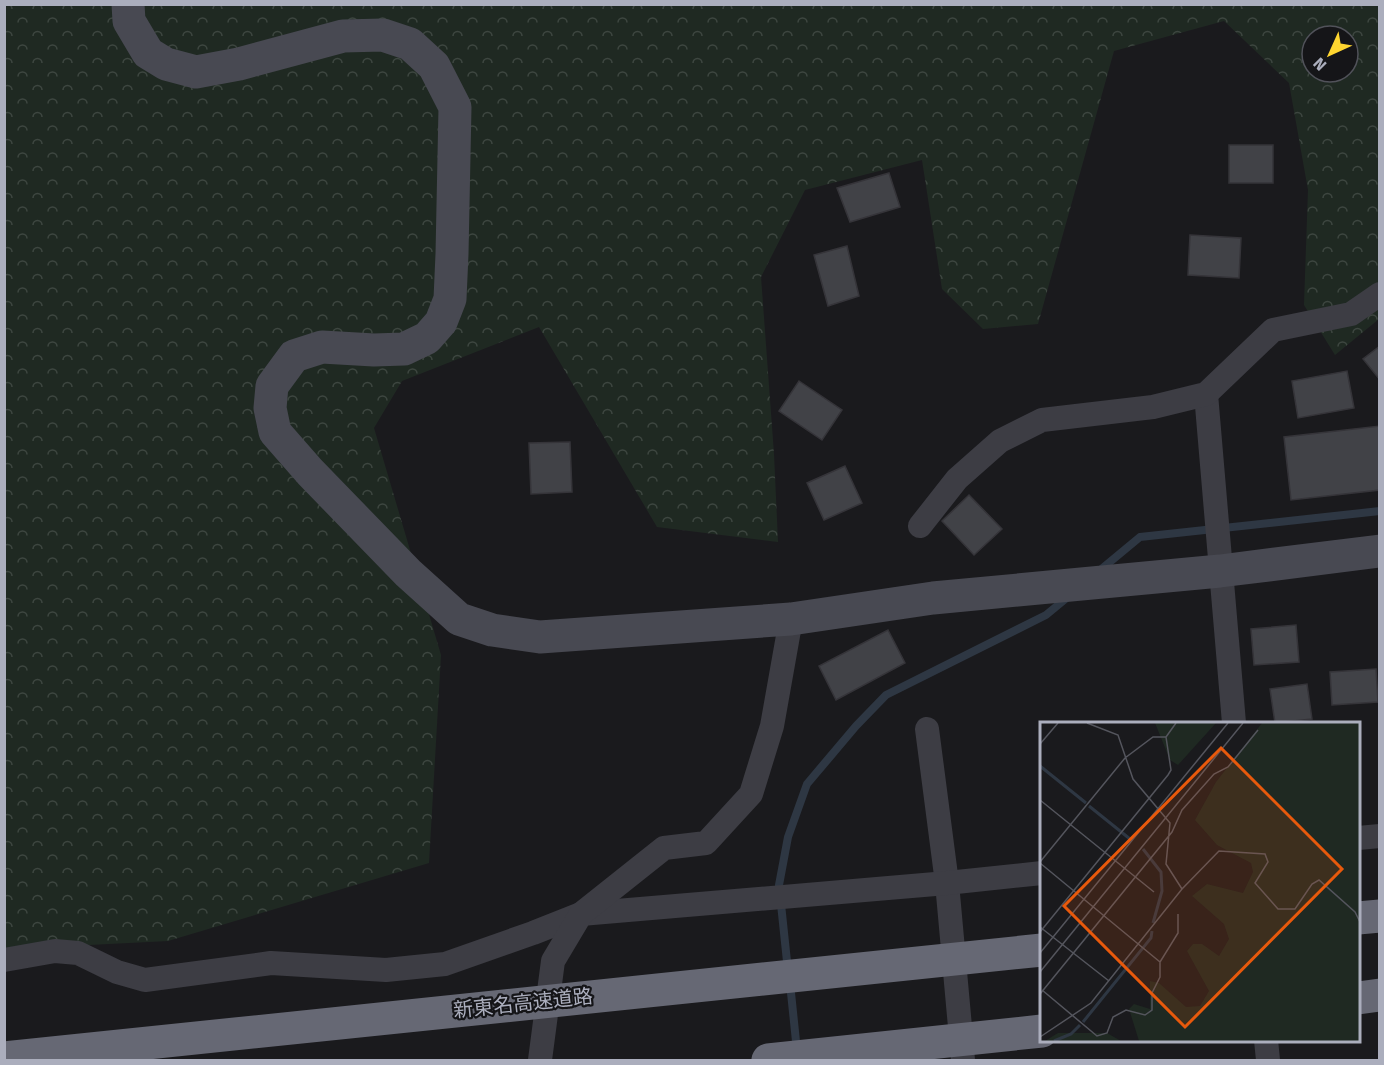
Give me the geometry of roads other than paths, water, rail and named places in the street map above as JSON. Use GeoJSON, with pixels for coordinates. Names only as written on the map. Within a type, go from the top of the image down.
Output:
{"type":"FeatureCollection","features":[{"type":"Feature","properties":{"kind":"highway"},"geometry":{"type":"LineString","coordinates":[[1360,918],[1380,916]]}},
{"type":"Feature","properties":{"kind":"highway","name":"新東名高速道路"},"geometry":{"type":"LineString","coordinates":[[4,1058],[1040,950]]}},
{"type":"Feature","properties":{"kind":"highway"},"geometry":{"type":"LineString","coordinates":[[1360,998],[1380,995]]}},
{"type":"Feature","properties":{"kind":"highway"},"geometry":{"type":"LineString","coordinates":[[768,1060],[1040,1031]]}},
{"type":"Feature","properties":{"kind":"street"},"geometry":{"type":"LineString","coordinates":[[128,4],[129,21],[148,53],[166,64],[196,72],[239,64],[343,36],[383,35],[410,44],[434,66],[455,107],[453,254],[450,299],[441,322],[427,338],[405,349],[322,347],[294,356],[272,386],[270,408],[275,432],[310,472],[408,573],[459,620],[492,630],[540,637],[791,619],[933,598],[1220,571],[1380,552]]}},
{"type":"Feature","properties":{"kind":"street"},"geometry":{"type":"LineString","coordinates":[[920,526],[957,479],[1000,441],[1042,420],[1153,407],[1206,394],[1272,330],[1351,314],[1380,294]]}},
{"type":"Feature","properties":{"kind":"street"},"geometry":{"type":"LineString","coordinates":[[1206,394],[1234,722]]}},
{"type":"Feature","properties":{"kind":"street"},"geometry":{"type":"LineString","coordinates":[[4,960],[54,951],[78,953],[117,972],[145,980],[271,963],[386,970],[445,964],[581,914],[664,848],[706,843],[751,794],[772,726],[791,619]]}},
{"type":"Feature","properties":{"kind":"street"},"geometry":{"type":"LineString","coordinates":[[927,729],[947,884],[963,1060]]}},
{"type":"Feature","properties":{"kind":"street"},"geometry":{"type":"LineString","coordinates":[[1360,838],[1380,836]]}},
{"type":"Feature","properties":{"kind":"street"},"geometry":{"type":"LineString","coordinates":[[581,914],[947,884],[1040,873]]}},
{"type":"Feature","properties":{"kind":"street"},"geometry":{"type":"LineString","coordinates":[[540,1060],[553,961],[581,914]]}},
{"type":"Feature","properties":{"kind":"street"},"geometry":{"type":"LineString","coordinates":[[1266,1041],[1268,1060]]}},
{"type":"Feature","properties":{"kind":"waterway"},"geometry":{"type":"LineString","coordinates":[[1099,571],[1140,537],[1380,511]]}},
{"type":"Feature","properties":{"kind":"waterway"},"geometry":{"type":"LineString","coordinates":[[788,971],[779,885],[788,837],[807,784],[856,726],[886,695],[1046,615],[1069,596]]}},
{"type":"Feature","properties":{"kind":"waterway"},"geometry":{"type":"LineString","coordinates":[[790,983],[797,1051]]}}]}
